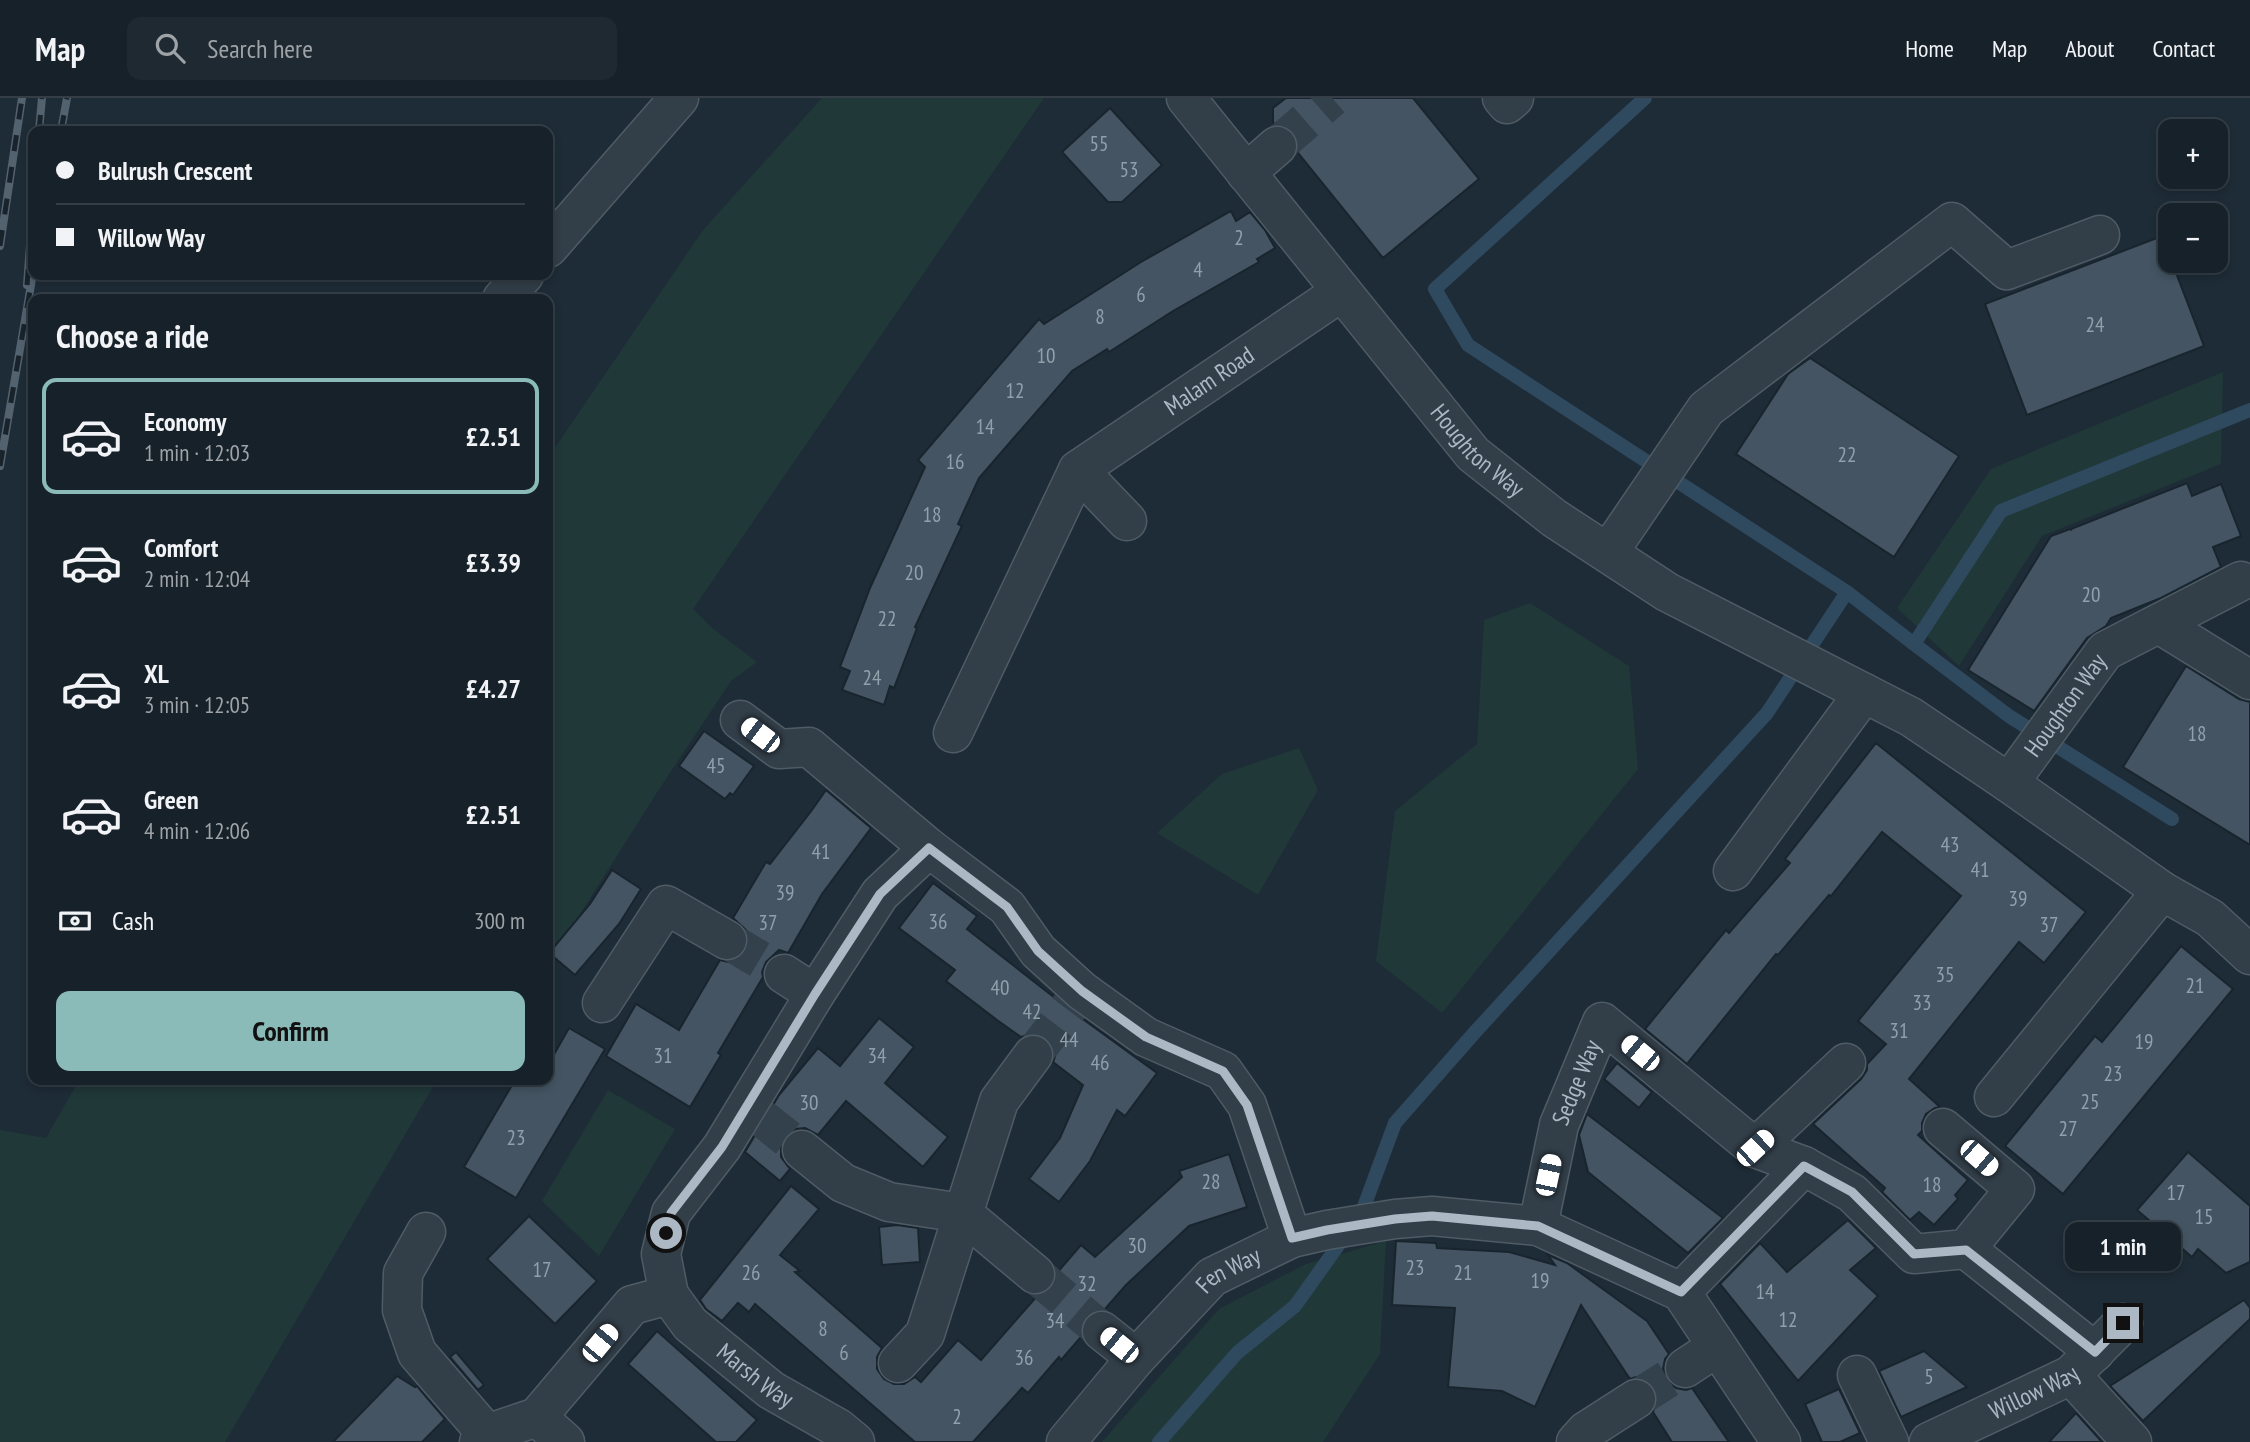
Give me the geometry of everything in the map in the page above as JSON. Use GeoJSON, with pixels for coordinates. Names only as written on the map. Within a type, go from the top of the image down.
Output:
{"type":"FeatureCollection","features":[{"type":"Feature","properties":{"kind":"street"},"geometry":{"type":"LineString","coordinates":[[553,242],[679,98]]}},
{"type":"Feature","properties":{"kind":"street","name":"Houghton Way"},"geometry":{"type":"LineString","coordinates":[[1186,98],[1474,454],[1554,518],[1667,592],[1911,717],[2162,891],[2210,918],[2250,955]]}},
{"type":"Feature","properties":{"kind":"street"},"geometry":{"type":"LineString","coordinates":[[1502,98],[1507,104],[1514,98]]}},
{"type":"Feature","properties":{"kind":"street"},"geometry":{"type":"LineString","coordinates":[[1246,173],[1277,146]]}},
{"type":"Feature","properties":{"kind":"street"},"geometry":{"type":"LineString","coordinates":[[1608,553],[1706,410],[1952,222],[2007,270],[2100,235]]}},
{"type":"Feature","properties":{"kind":"street"},"geometry":{"type":"LineString","coordinates":[[507,294],[519,280]]}},
{"type":"Feature","properties":{"kind":"street","name":"Malam Road"},"geometry":{"type":"LineString","coordinates":[[1078,470],[1341,292]]}},
{"type":"Feature","properties":{"kind":"street"},"geometry":{"type":"LineString","coordinates":[[953,733],[1078,470],[1127,521]]}},
{"type":"Feature","properties":{"kind":"street","name":"Houghton Way"},"geometry":{"type":"LineString","coordinates":[[2009,783],[2105,650],[2241,581]]}},
{"type":"Feature","properties":{"kind":"street"},"geometry":{"type":"LineString","coordinates":[[2159,624],[2250,680]]}},
{"type":"Feature","properties":{"kind":"street"},"geometry":{"type":"LineString","coordinates":[[1733,871],[1864,693]]}},
{"type":"Feature","properties":{"kind":"street"},"geometry":{"type":"LineString","coordinates":[[740,720],[779,750],[809,747],[929,848],[1007,907],[1038,951],[1078,996],[1146,1037],[1223,1071],[1247,1105],[1310,1234]]}},
{"type":"Feature","properties":{"kind":"street"},"geometry":{"type":"LineString","coordinates":[[426,1232],[403,1273],[402,1310],[417,1353],[483,1438],[551,1430],[632,1305],[669,1295],[661,1254],[671,1213],[754,1110],[799,984],[880,894],[929,848]]}},
{"type":"Feature","properties":{"kind":"street"},"geometry":{"type":"LineString","coordinates":[[1994,1097],[2162,891]]}},
{"type":"Feature","properties":{"kind":"street"},"geometry":{"type":"LineString","coordinates":[[602,1003],[666,905],[727,940]]}},
{"type":"Feature","properties":{"kind":"street","name":"Sedge Way"},"geometry":{"type":"LineString","coordinates":[[1538,1226],[1559,1125],[1602,1022],[1755,1148]]}},
{"type":"Feature","properties":{"kind":"street"},"geometry":{"type":"LineString","coordinates":[[898,1363],[925,1334],[999,1101],[1033,1055]]}},
{"type":"Feature","properties":{"kind":"street"},"geometry":{"type":"LineString","coordinates":[[1846,1063],[1755,1148],[1804,1166],[1852,1192],[1914,1254],[1966,1250],[2015,1189],[1943,1128]]}},
{"type":"Feature","properties":{"kind":"street"},"geometry":{"type":"LineString","coordinates":[[802,1150],[843,1183],[889,1202],[962,1213],[1035,1274]]}},
{"type":"Feature","properties":{"kind":"street"},"geometry":{"type":"LineString","coordinates":[[1781,1442],[1681,1292],[1804,1166]]}},
{"type":"Feature","properties":{"kind":"street","name":"Fen Way"},"geometry":{"type":"LineString","coordinates":[[1066,1442],[1136,1358],[1212,1277],[1310,1234],[1395,1219],[1432,1216],[1538,1226],[1681,1292]]}},
{"type":"Feature","properties":{"kind":"street"},"geometry":{"type":"LineString","coordinates":[[1966,1250],[2083,1364],[2132,1442]]}},
{"type":"Feature","properties":{"kind":"street","name":"Marsh Way"},"geometry":{"type":"LineString","coordinates":[[669,1295],[690,1324],[771,1390],[838,1428],[855,1442]]}},
{"type":"Feature","properties":{"kind":"street","name":"Willow Way"},"geometry":{"type":"LineString","coordinates":[[1928,1442],[2083,1364],[2123,1323]]}},
{"type":"Feature","properties":{"kind":"street"},"geometry":{"type":"LineString","coordinates":[[1102,1331],[1136,1358]]}},
{"type":"Feature","properties":{"kind":"street"},"geometry":{"type":"LineString","coordinates":[[1685,1368],[1717,1347]]}},
{"type":"Feature","properties":{"kind":"street"},"geometry":{"type":"LineString","coordinates":[[1857,1375],[1889,1442]]}},
{"type":"Feature","properties":{"kind":"street"},"geometry":{"type":"LineString","coordinates":[[1576,1442],[1586,1431],[1636,1399]]}},
{"type":"Feature","properties":{"kind":"green space"},"geometry":{"type":"Polygon","coordinates":[[[822,98],[1044,98],[693,609],[712,628],[757,662],[731,681],[553,957],[553,451],[703,230],[822,98]]]}},
{"type":"Feature","properties":{"kind":"green space"},"geometry":{"type":"Polygon","coordinates":[[[2223,372],[2221,464],[2042,536],[1959,666],[1897,608],[1991,469],[2223,372]]]}},
{"type":"Feature","properties":{"kind":"green space"},"geometry":{"type":"Polygon","coordinates":[[[1530,603],[1629,666],[1638,769],[1442,1013],[1376,961],[1395,811],[1477,744],[1484,620],[1530,603]]]}},
{"type":"Feature","properties":{"kind":"green space"},"geometry":{"type":"Polygon","coordinates":[[[1299,748],[1318,790],[1258,895],[1157,833],[1222,774],[1299,748]]]}},
{"type":"Feature","properties":{"kind":"green space"},"geometry":{"type":"Polygon","coordinates":[[[76,1085],[434,1085],[225,1442],[0,1442],[0,1130],[46,1138],[76,1085]]]}},
{"type":"Feature","properties":{"kind":"green space"},"geometry":{"type":"Polygon","coordinates":[[[608,1090],[675,1129],[599,1256],[542,1201],[608,1090]]]}},
{"type":"Feature","properties":{"kind":"green space"},"geometry":{"type":"Polygon","coordinates":[[[1386,1241],[1380,1354],[1323,1442],[1102,1442],[1219,1309],[1306,1264],[1386,1241]]]}},
{"type":"Feature","properties":{"kind":"building"},"geometry":{"type":"Polygon","coordinates":[[[1286,98],[1413,98],[1479,179],[1383,258],[1298,153],[1299,142],[1294,132],[1273,122],[1273,108],[1286,98]]]}},
{"type":"Feature","properties":{"kind":"building"},"geometry":{"type":"Polygon","coordinates":[[[1110,108],[1162,165],[1122,202],[1108,202],[1062,152],[1110,108]]]}},
{"type":"Feature","properties":{"kind":"building"},"geometry":{"type":"Polygon","coordinates":[[[1231,211],[1236,221],[1250,212],[1275,248],[1257,259],[1259,262],[1173,311],[1109,352],[1107,349],[1072,371],[979,478],[958,524],[962,526],[915,627],[917,628],[894,688],[890,686],[884,705],[842,690],[850,671],[840,667],[870,588],[925,467],[918,460],[1039,319],[1044,324],[1141,262],[1231,211]]]}},
{"type":"Feature","properties":{"kind":"building"},"geometry":{"type":"Polygon","coordinates":[[[2158,238],[2158,273],[2176,273],[2204,346],[2027,415],[1985,304],[2158,238]]]}},
{"type":"Feature","properties":{"kind":"building"},"geometry":{"type":"Polygon","coordinates":[[[1810,358],[1959,456],[1894,557],[1736,454],[1788,374],[1810,358]]]}},
{"type":"Feature","properties":{"kind":"building"},"geometry":{"type":"Polygon","coordinates":[[[2187,483],[2192,496],[2221,484],[2241,536],[2213,547],[2221,567],[2161,598],[2111,618],[2106,626],[2087,638],[2034,711],[1968,670],[2051,536],[2187,483]]]}},
{"type":"Feature","properties":{"kind":"building"},"geometry":{"type":"Polygon","coordinates":[[[2186,666],[2239,699],[2250,702],[2250,845],[2123,767],[2186,666]]]}},
{"type":"Feature","properties":{"kind":"building"},"geometry":{"type":"Polygon","coordinates":[[[704,731],[754,766],[733,795],[730,793],[725,799],[679,766],[704,731]]]}},
{"type":"Feature","properties":{"kind":"building"},"geometry":{"type":"Polygon","coordinates":[[[1876,743],[2086,912],[2044,963],[2019,942],[1909,1079],[1940,1107],[1926,1114],[1922,1131],[1918,1135],[1968,1180],[1955,1195],[1958,1199],[1934,1225],[1919,1212],[1910,1220],[1882,1192],[1885,1188],[1813,1124],[1861,1079],[1867,1070],[1867,1064],[1886,1044],[1858,1021],[1961,896],[1882,832],[1831,896],[1829,895],[1778,955],[1776,954],[1687,1064],[1645,1029],[1726,930],[1729,933],[1790,863],[1785,859],[1876,743]]]}},
{"type":"Feature","properties":{"kind":"building"},"geometry":{"type":"Polygon","coordinates":[[[826,790],[871,828],[822,894],[788,953],[779,950],[766,962],[763,977],[690,1107],[606,1056],[636,1004],[679,1030],[720,960],[728,962],[737,959],[746,951],[749,941],[746,930],[733,918],[766,862],[770,864],[826,790]]]}},
{"type":"Feature","properties":{"kind":"building"},"geometry":{"type":"Polygon","coordinates":[[[612,870],[641,889],[619,924],[575,975],[553,956],[553,948],[590,904],[612,870]]]}},
{"type":"Feature","properties":{"kind":"building"},"geometry":{"type":"Polygon","coordinates":[[[933,883],[977,916],[967,929],[1069,1009],[1157,1073],[1125,1116],[1117,1110],[1090,1161],[1059,1202],[1029,1179],[1060,1138],[1083,1085],[1053,1062],[1053,1047],[1046,1038],[1035,1033],[1021,1037],[997,1020],[946,981],[955,970],[899,928],[933,883]]]}},
{"type":"Feature","properties":{"kind":"building"},"geometry":{"type":"Polygon","coordinates":[[[2181,946],[2233,989],[2063,1194],[2005,1146],[2095,1036],[2102,1042],[2181,946]]]}},
{"type":"Feature","properties":{"kind":"building"},"geometry":{"type":"Polygon","coordinates":[[[879,1018],[914,1047],[885,1083],[948,1137],[923,1167],[846,1101],[818,1135],[805,1128],[795,1129],[785,1136],[781,1157],[790,1169],[780,1181],[745,1152],[779,1095],[818,1048],[840,1066],[879,1018]]]}},
{"type":"Feature","properties":{"kind":"building"},"geometry":{"type":"Polygon","coordinates":[[[569,1028],[605,1049],[516,1198],[464,1167],[512,1085],[553,1085],[553,1056],[569,1028]]]}},
{"type":"Feature","properties":{"kind":"building"},"geometry":{"type":"Polygon","coordinates":[[[1617,1063],[1652,1092],[1639,1108],[1604,1079],[1617,1063]]]}},
{"type":"Feature","properties":{"kind":"building"},"geometry":{"type":"Polygon","coordinates":[[[1587,1114],[1723,1218],[1688,1253],[1588,1172],[1579,1135],[1587,1114]]]}},
{"type":"Feature","properties":{"kind":"building"},"geometry":{"type":"Polygon","coordinates":[[[2188,1152],[2250,1206],[2250,1262],[2226,1273],[2198,1249],[2192,1257],[2137,1210],[2188,1152]]]}},
{"type":"Feature","properties":{"kind":"building"},"geometry":{"type":"Polygon","coordinates":[[[1229,1154],[1247,1207],[1189,1226],[1126,1285],[1105,1309],[1095,1310],[1085,1317],[1081,1337],[1061,1360],[1059,1357],[1028,1393],[1022,1388],[973,1442],[915,1442],[755,1304],[749,1312],[738,1303],[722,1321],[706,1309],[700,1300],[791,1186],[819,1209],[780,1255],[800,1271],[795,1272],[882,1348],[877,1357],[877,1369],[884,1379],[894,1384],[904,1384],[915,1377],[921,1382],[958,1340],[981,1360],[1038,1295],[1051,1288],[1056,1274],[1081,1245],[1095,1257],[1182,1177],[1179,1171],[1229,1154]]]}},
{"type":"Feature","properties":{"kind":"building"},"geometry":{"type":"Polygon","coordinates":[[[529,1216],[597,1281],[555,1324],[487,1259],[529,1216]]]}},
{"type":"Feature","properties":{"kind":"building"},"geometry":{"type":"Polygon","coordinates":[[[1848,1220],[1876,1248],[1850,1270],[1878,1296],[1798,1381],[1720,1284],[1760,1243],[1787,1272],[1848,1220]]]}},
{"type":"Feature","properties":{"kind":"building"},"geometry":{"type":"Polygon","coordinates":[[[897,1225],[918,1228],[920,1262],[882,1265],[879,1227],[897,1225]]]}},
{"type":"Feature","properties":{"kind":"building"},"geometry":{"type":"Polygon","coordinates":[[[1396,1241],[1436,1243],[1437,1248],[1509,1252],[1555,1265],[1548,1255],[1567,1263],[1647,1321],[1669,1354],[1663,1369],[1667,1381],[1676,1388],[1692,1388],[1729,1442],[1672,1442],[1653,1412],[1658,1399],[1654,1387],[1645,1379],[1630,1379],[1581,1305],[1535,1407],[1502,1391],[1448,1387],[1455,1308],[1392,1305],[1396,1241]]]}},
{"type":"Feature","properties":{"kind":"building"},"geometry":{"type":"Polygon","coordinates":[[[2244,1300],[2250,1308],[2250,1319],[2143,1421],[2110,1386],[2244,1300]]]}},
{"type":"Feature","properties":{"kind":"building"},"geometry":{"type":"Polygon","coordinates":[[[657,1331],[757,1420],[736,1442],[716,1442],[628,1364],[657,1331]]]}},
{"type":"Feature","properties":{"kind":"building"},"geometry":{"type":"Polygon","coordinates":[[[1924,1351],[1967,1387],[1901,1417],[1879,1371],[1924,1351]]]}},
{"type":"Feature","properties":{"kind":"building"},"geometry":{"type":"Polygon","coordinates":[[[456,1352],[484,1385],[478,1390],[450,1357],[456,1352]]]}},
{"type":"Feature","properties":{"kind":"building"},"geometry":{"type":"Polygon","coordinates":[[[397,1376],[417,1386],[445,1419],[422,1442],[333,1442],[397,1376]]]}},
{"type":"Feature","properties":{"kind":"building"},"geometry":{"type":"Polygon","coordinates":[[[1839,1389],[1860,1433],[1840,1442],[1822,1442],[1805,1404],[1839,1389]]]}},
{"type":"Feature","properties":{"kind":"building"},"geometry":{"type":"Polygon","coordinates":[[[2076,1413],[2102,1442],[2049,1442],[2076,1413]]]}},
{"type":"Feature","properties":{"kind":"waterway"},"geometry":{"type":"LineString","coordinates":[[1645,98],[1435,289],[1468,345],[1847,592]]}},
{"type":"Feature","properties":{"kind":"waterway"},"geometry":{"type":"LineString","coordinates":[[1159,1442],[1237,1353],[1295,1306],[1362,1212],[1395,1123],[1767,713],[1847,592],[1914,644],[2001,511],[2250,410]]}},
{"type":"Feature","properties":{"kind":"waterway"},"geometry":{"type":"LineString","coordinates":[[1914,644],[2009,716],[2172,819]]}},
{"type":"Feature","properties":{"kind":"tunnel"},"geometry":{"type":"LineString","coordinates":[[1277,146],[1332,98]]}},
{"type":"Feature","properties":{"kind":"tunnel"},"geometry":{"type":"LineString","coordinates":[[727,940],[784,974]]}},
{"type":"Feature","properties":{"kind":"tunnel"},"geometry":{"type":"LineString","coordinates":[[1033,1055],[1074,1001]]}},
{"type":"Feature","properties":{"kind":"tunnel"},"geometry":{"type":"LineString","coordinates":[[758,1115],[802,1150]]}},
{"type":"Feature","properties":{"kind":"tunnel"},"geometry":{"type":"LineString","coordinates":[[1035,1274],[1102,1331]]}},
{"type":"Feature","properties":{"kind":"tunnel"},"geometry":{"type":"LineString","coordinates":[[1636,1399],[1685,1368]]}},
{"type":"Feature","properties":{"kind":"railway"},"geometry":{"type":"LineString","coordinates":[[0,246],[22,98]]}},
{"type":"Feature","properties":{"kind":"railway"},"geometry":{"type":"LineString","coordinates":[[39,126],[42,98]]}},
{"type":"Feature","properties":{"kind":"railway"},"geometry":{"type":"LineString","coordinates":[[62,126],[67,98]]}},
{"type":"Feature","properties":{"kind":"railway"},"geometry":{"type":"LineString","coordinates":[[27,285],[28,272]]}},
{"type":"Feature","properties":{"kind":"railway"},"geometry":{"type":"LineString","coordinates":[[29,294],[32,280]]}},
{"type":"Feature","properties":{"kind":"railway"},"geometry":{"type":"LineString","coordinates":[[0,466],[28,302]]}},
{"type":"Feature","properties":{"kind":"route"},"geometry":{"type":"LineString","coordinates":[[666,1233],[671,1213],[722,1147],[815,994],[880,894],[929,848],[1007,907],[1038,951],[1082,991],[1146,1037],[1223,1071],[1247,1105],[1292,1238],[1395,1219],[1432,1216],[1538,1226],[1681,1292],[1804,1166],[1852,1192],[1914,1254],[1966,1250],[2095,1352],[2123,1323]]}}]}
